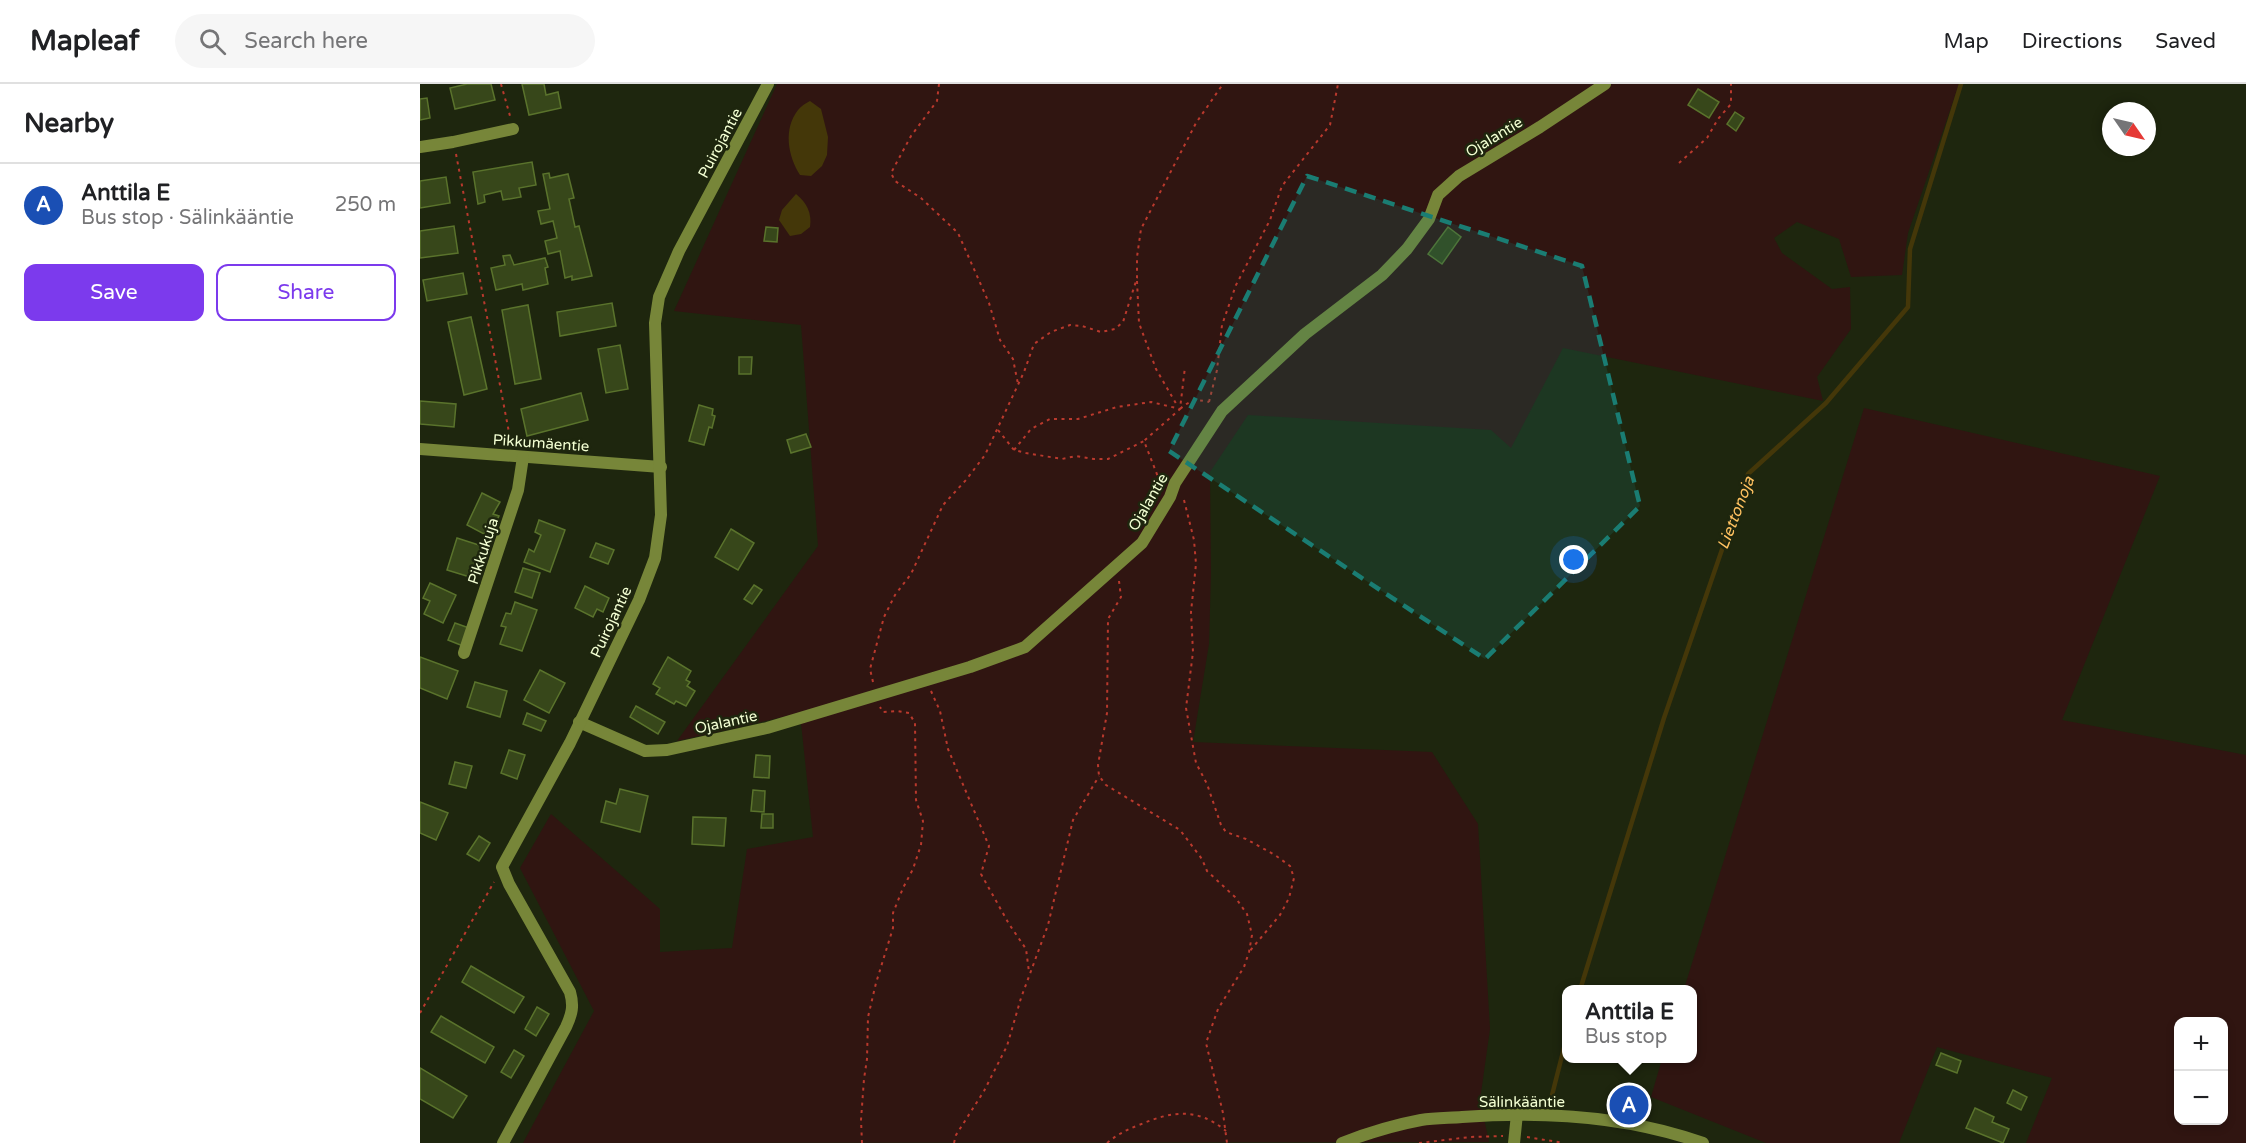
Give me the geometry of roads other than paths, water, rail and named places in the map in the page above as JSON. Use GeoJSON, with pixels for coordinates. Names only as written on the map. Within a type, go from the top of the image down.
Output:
{"type":"FeatureCollection","features":[{"type":"Feature","properties":{"kind":"street","name":"Puirojantie"},"geometry":{"type":"LineString","coordinates":[[502,1143],[566,1028],[572,1015],[573,1004],[570,992],[509,884],[502,867],[579,723],[639,600],[655,558],[661,515],[655,323],[659,297],[679,251],[768,84]]}},
{"type":"Feature","properties":{"kind":"street","name":"Ojalantie"},"geometry":{"type":"LineString","coordinates":[[579,723],[645,751],[667,750],[767,728],[970,668],[1025,647],[1142,543],[1170,497],[1175,483],[1222,411],[1305,334],[1382,275],[1407,249],[1429,219],[1438,195],[1459,176],[1605,84]]}},
{"type":"Feature","properties":{"kind":"street"},"geometry":{"type":"LineString","coordinates":[[420,147],[513,129]]}},
{"type":"Feature","properties":{"kind":"street","name":"Pikkumäentie"},"geometry":{"type":"LineString","coordinates":[[420,449],[661,467]]}},
{"type":"Feature","properties":{"kind":"street","name":"Pikkukuja"},"geometry":{"type":"LineString","coordinates":[[464,653],[518,490],[518,456]]}},
{"type":"Feature","properties":{"kind":"street"},"geometry":{"type":"LineString","coordinates":[[1514,1139],[1517,1114]]}},
{"type":"Feature","properties":{"kind":"street","name":"Sälinkääntie"},"geometry":{"type":"LineString","coordinates":[[1342,1143],[1367,1134],[1423,1120],[1517,1114],[1583,1118],[1651,1128],[1686,1140],[1703,1143]]}},
{"type":"Feature","properties":{"kind":"waterway","name":"Liettonoja"},"geometry":{"type":"LineString","coordinates":[[1582,985],[1664,718],[1748,474],[1826,403],[1908,307],[1910,249],[1961,84]]}},
{"type":"Feature","properties":{"kind":"waterway","name":"Liettonoja"},"geometry":{"type":"LineString","coordinates":[[1549,1107],[1562,1056]]}},
{"type":"Feature","properties":{"kind":"place","name":"Anttila E"},"geometry":{"type":"Point","coordinates":[1629,1105]}}]}
